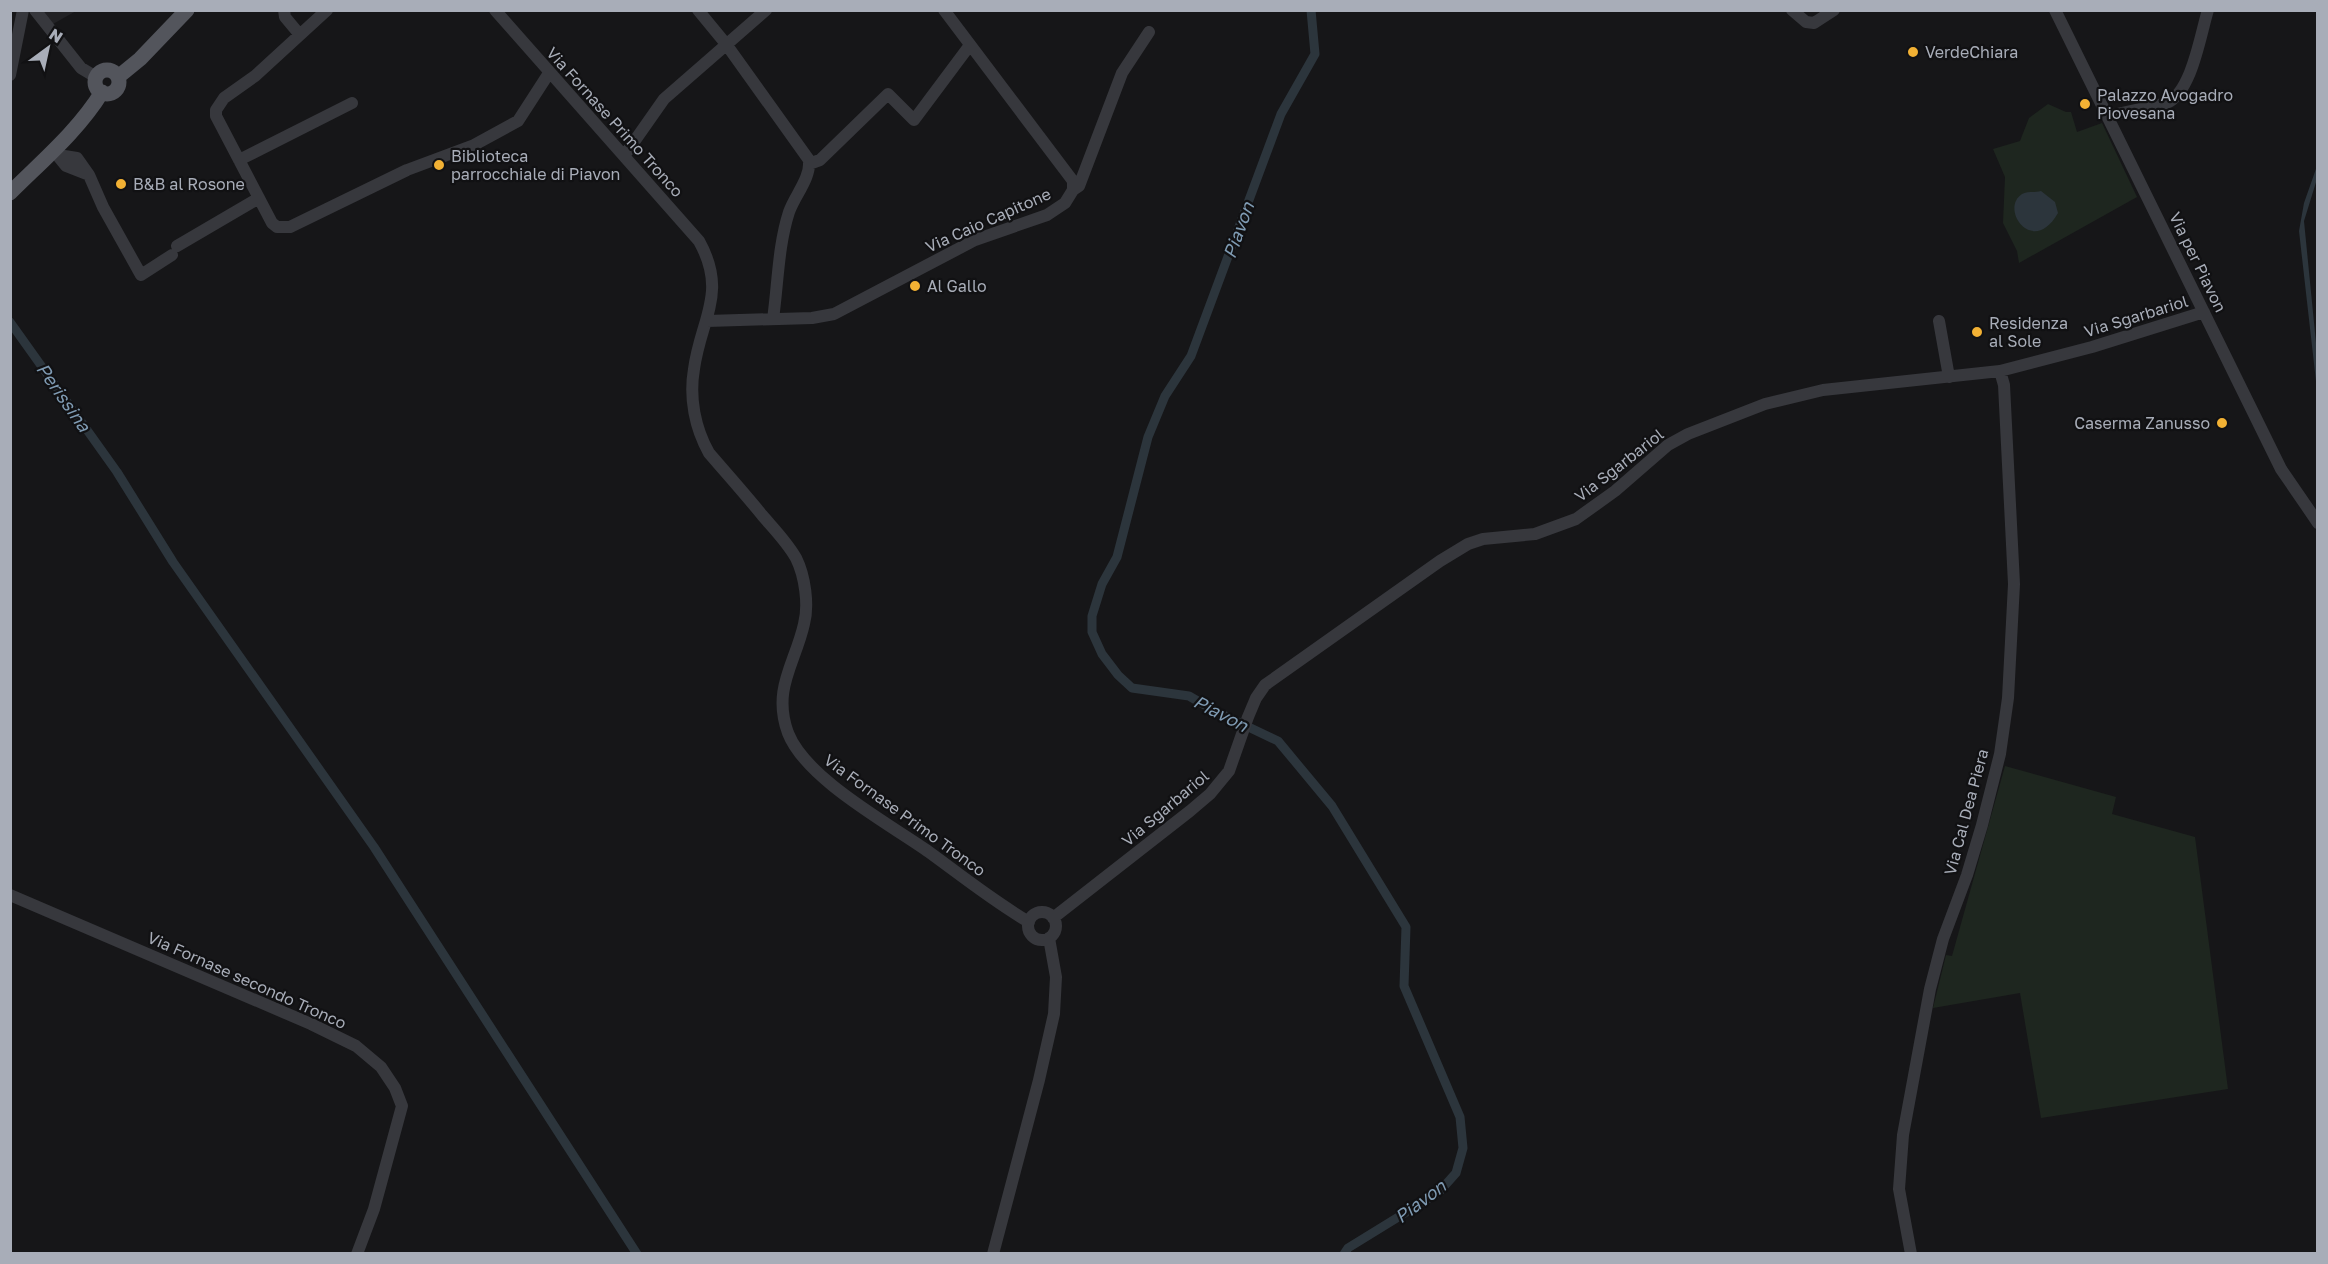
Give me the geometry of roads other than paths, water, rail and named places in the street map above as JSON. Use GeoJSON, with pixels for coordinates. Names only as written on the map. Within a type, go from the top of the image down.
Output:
{"type":"FeatureCollection","features":[{"type":"Feature","properties":{"kind":"main road"},"geometry":{"type":"LineString","coordinates":[[118,77],[140,59],[187,10]]}},
{"type":"Feature","properties":{"kind":"main road"},"geometry":{"type":"LineString","coordinates":[[108,70],[118,77],[118,85],[114,92],[102,92],[95,84],[96,77],[101,71],[108,70]]}},
{"type":"Feature","properties":{"kind":"main road"},"geometry":{"type":"LineString","coordinates":[[10,193],[56,152],[102,92]]}},
{"type":"Feature","properties":{"kind":"street"},"geometry":{"type":"LineString","coordinates":[[10,75],[23,10]]}},
{"type":"Feature","properties":{"kind":"street"},"geometry":{"type":"LineString","coordinates":[[35,10],[81,68],[96,77]]}},
{"type":"Feature","properties":{"kind":"street"},"geometry":{"type":"LineString","coordinates":[[284,10],[285,17],[300,35]]}},
{"type":"Feature","properties":{"kind":"street"},"geometry":{"type":"LineString","coordinates":[[327,10],[255,76],[219,103],[216,116],[272,223],[277,227],[290,227],[407,170],[474,145],[518,121],[549,73]]}},
{"type":"Feature","properties":{"kind":"street","name":"Via Fornase Primo Tronco"},"geometry":{"type":"LineString","coordinates":[[495,10],[699,241],[707,256],[713,281],[707,321],[694,368],[692,392],[695,418],[700,437],[709,453],[786,543],[797,559],[804,581],[805,623],[785,677],[783,692],[788,733],[799,753],[816,772],[848,796],[993,900],[1029,922]]}},
{"type":"Feature","properties":{"kind":"street"},"geometry":{"type":"LineString","coordinates":[[698,10],[726,44],[806,156],[809,164],[808,177],[794,200],[785,227],[773,319]]}},
{"type":"Feature","properties":{"kind":"street"},"geometry":{"type":"LineString","coordinates":[[624,156],[664,99],[766,10]]}},
{"type":"Feature","properties":{"kind":"street"},"geometry":{"type":"LineString","coordinates":[[944,10],[1073,181],[1073,190]]}},
{"type":"Feature","properties":{"kind":"street"},"geometry":{"type":"LineString","coordinates":[[1792,10],[1811,23],[1834,10]]}},
{"type":"Feature","properties":{"kind":"street","name":"Via per Piavon"},"geometry":{"type":"LineString","coordinates":[[2055,10],[2281,469],[2318,523]]}},
{"type":"Feature","properties":{"kind":"street"},"geometry":{"type":"LineString","coordinates":[[2108,116],[2174,100],[2185,84],[2208,10]]}},
{"type":"Feature","properties":{"kind":"street","name":"Via Caio Capitone"},"geometry":{"type":"LineString","coordinates":[[707,321],[812,318],[834,314],[848,309],[975,240],[1047,215],[1065,203],[1073,190],[1081,183],[1122,73],[1149,32]]}},
{"type":"Feature","properties":{"kind":"street"},"geometry":{"type":"LineString","coordinates":[[809,164],[820,160],[888,94],[914,120],[970,45]]}},
{"type":"Feature","properties":{"kind":"street"},"geometry":{"type":"LineString","coordinates":[[239,160],[352,103]]}},
{"type":"Feature","properties":{"kind":"street"},"geometry":{"type":"LineString","coordinates":[[56,152],[77,158],[89,175],[103,207],[141,275],[175,250],[259,198]]}},
{"type":"Feature","properties":{"kind":"street","name":"Via Sgarbariol"},"geometry":{"type":"LineString","coordinates":[[1029,922],[1032,916],[1040,912],[1053,918],[1210,794],[1229,771],[1256,698],[1274,676],[1468,544],[1483,539],[1535,534],[1576,519],[1615,491],[1668,445],[1688,434],[1786,398],[1823,390],[2000,371],[2092,347],[2204,312]]}},
{"type":"Feature","properties":{"kind":"street"},"geometry":{"type":"LineString","coordinates":[[1939,321],[1949,377]]}},
{"type":"Feature","properties":{"kind":"street","name":"Via Cal Dea Piera"},"geometry":{"type":"LineString","coordinates":[[1911,1254],[1899,1189],[1904,1135],[1930,989],[1943,939],[1967,875],[1982,825],[2000,754],[2008,698],[2014,584],[2004,385],[2000,371]]}},
{"type":"Feature","properties":{"kind":"street","name":"Via Fornase secondo Tronco"},"geometry":{"type":"LineString","coordinates":[[10,895],[311,1024],[356,1046],[381,1067],[395,1088],[402,1106],[374,1209],[357,1254]]}},
{"type":"Feature","properties":{"kind":"street"},"geometry":{"type":"LineString","coordinates":[[1029,922],[1029,930],[1035,939],[1042,940],[1049,938],[1056,928],[1053,918]]}},
{"type":"Feature","properties":{"kind":"street"},"geometry":{"type":"LineString","coordinates":[[993,1254],[1054,1014],[1056,977],[1049,938]]}},
{"type":"Feature","properties":{"kind":"waterway","name":"Piavon"},"geometry":{"type":"LineString","coordinates":[[1311,10],[1315,54],[1281,114],[1191,356],[1165,396],[1148,437],[1117,557],[1102,584],[1092,616],[1092,632],[1102,654],[1118,675],[1132,688],[1189,696],[1278,741],[1332,806],[1406,927],[1404,986],[1460,1117],[1463,1148],[1456,1173],[1439,1192],[1348,1248],[1344,1254]]}},
{"type":"Feature","properties":{"kind":"waterway","name":"Perissina"},"geometry":{"type":"LineString","coordinates":[[10,322],[117,472],[173,562],[374,847],[637,1254]]}},
{"type":"Feature","properties":{"kind":"place","name":"VerdeChiara"},"geometry":{"type":"Point","coordinates":[1913,52]}},
{"type":"Feature","properties":{"kind":"place","name":"Palazzo Avogadro Piovesana"},"geometry":{"type":"Point","coordinates":[2085,104]}},
{"type":"Feature","properties":{"kind":"place","name":"Biblioteca parrocchiale di Piavon"},"geometry":{"type":"Point","coordinates":[439,165]}},
{"type":"Feature","properties":{"kind":"place","name":"B&B al Rosone"},"geometry":{"type":"Point","coordinates":[121,184]}},
{"type":"Feature","properties":{"kind":"place","name":"Al Gallo"},"geometry":{"type":"Point","coordinates":[915,286]}},
{"type":"Feature","properties":{"kind":"place","name":"Residenza al Sole"},"geometry":{"type":"Point","coordinates":[1977,332]}},
{"type":"Feature","properties":{"kind":"place","name":"Caserma Zanusso"},"geometry":{"type":"Point","coordinates":[2222,423]}}]}
